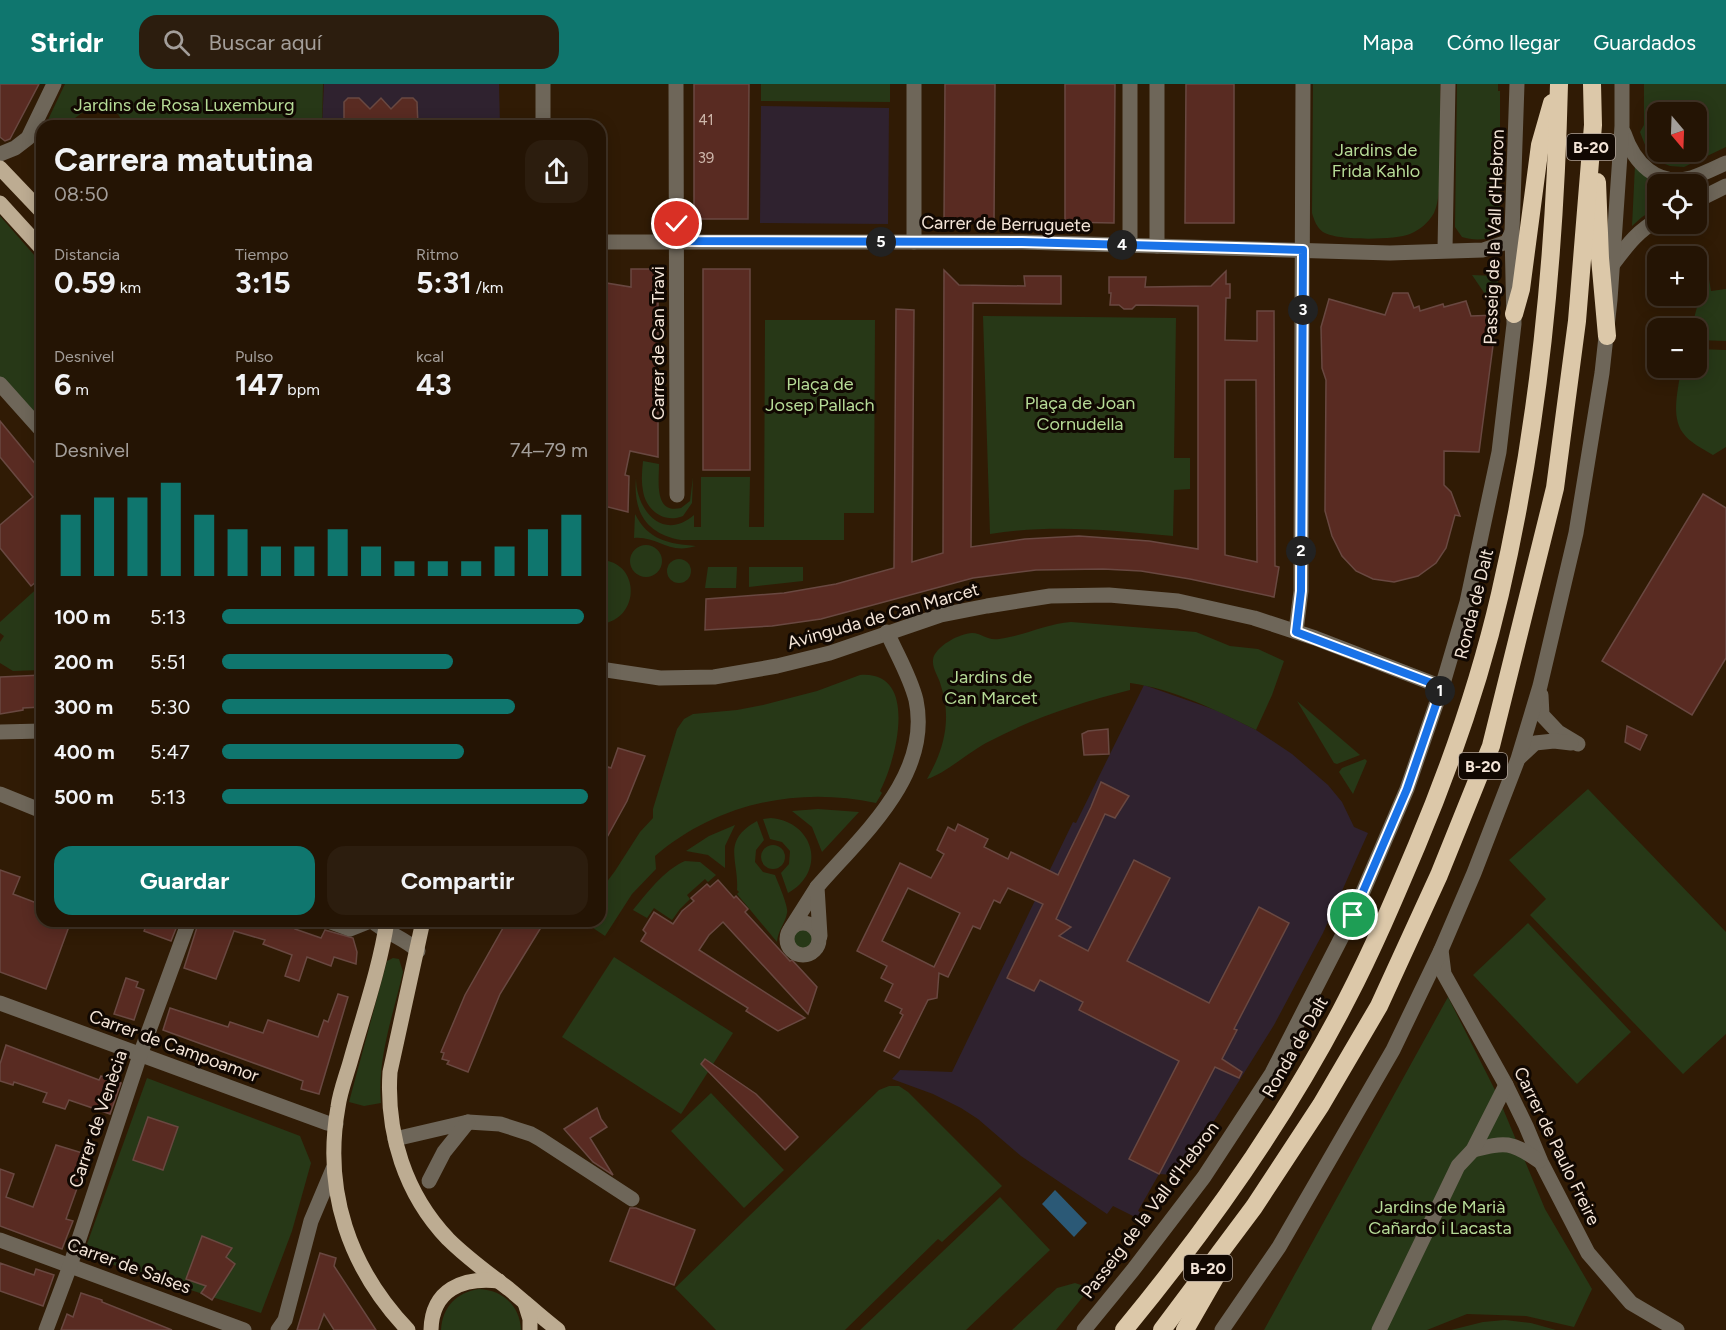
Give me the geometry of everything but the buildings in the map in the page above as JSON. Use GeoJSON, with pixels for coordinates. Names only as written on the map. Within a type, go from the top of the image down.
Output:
{"type":"FeatureCollection","features":[{"type":"Feature","properties":{"kind":"highway"},"geometry":{"type":"LineString","coordinates":[[1514,314],[1521,289],[1540,146],[1558,84]]}},
{"type":"Feature","properties":{"kind":"highway","name":"Ronda de Dalt"},"geometry":{"type":"LineString","coordinates":[[1124,1330],[1213,1218],[1297,1089],[1347,999],[1392,904],[1444,780],[1472,698],[1496,608],[1522,490],[1542,361],[1548,298],[1554,220],[1558,84]]}},
{"type":"Feature","properties":{"kind":"highway","name":"B-20"},"geometry":{"type":"LineString","coordinates":[[1162,1330],[1254,1207],[1322,1105],[1379,1006],[1439,875],[1491,746],[1555,488],[1577,321],[1593,125],[1592,84]]}},
{"type":"Feature","properties":{"kind":"highway"},"geometry":{"type":"LineString","coordinates":[[1593,125],[1606,336]]}},
{"type":"Feature","properties":{"kind":"highway"},"geometry":{"type":"LineString","coordinates":[[1185,1330],[1254,1207]]}},
{"type":"Feature","properties":{"kind":"main road"},"geometry":{"type":"LineString","coordinates":[[0,168],[36,206]]}},
{"type":"Feature","properties":{"kind":"main road"},"geometry":{"type":"LineString","coordinates":[[0,203],[36,242]]}},
{"type":"Feature","properties":{"kind":"main road"},"geometry":{"type":"LineString","coordinates":[[386,927],[338,1105],[333,1169],[339,1207],[355,1252],[384,1301],[408,1330]]}},
{"type":"Feature","properties":{"kind":"main road"},"geometry":{"type":"LineString","coordinates":[[422,927],[390,1072],[390,1110],[404,1171],[422,1206],[448,1239],[558,1330]]}},
{"type":"Feature","properties":{"kind":"main road"},"geometry":{"type":"LineString","coordinates":[[430,1330],[437,1305],[455,1286],[472,1280],[499,1281]]}},
{"type":"Feature","properties":{"kind":"main road"},"geometry":{"type":"LineString","coordinates":[[525,1303],[530,1319],[530,1330]]}},
{"type":"Feature","properties":{"kind":"street"},"geometry":{"type":"LineString","coordinates":[[37,120],[54,84]]}},
{"type":"Feature","properties":{"kind":"street"},"geometry":{"type":"LineString","coordinates":[[543,84],[543,120]]}},
{"type":"Feature","properties":{"kind":"street","name":"Carrer de Can Travi"},"geometry":{"type":"LineString","coordinates":[[676,84],[677,495]]}},
{"type":"Feature","properties":{"kind":"street"},"geometry":{"type":"LineString","coordinates":[[914,84],[914,242]]}},
{"type":"Feature","properties":{"kind":"street"},"geometry":{"type":"LineString","coordinates":[[1130,84],[1130,245]]}},
{"type":"Feature","properties":{"kind":"street"},"geometry":{"type":"LineString","coordinates":[[1157,84],[1158,246]]}},
{"type":"Feature","properties":{"kind":"street"},"geometry":{"type":"LineString","coordinates":[[1296,632],[1301,591],[1303,84]]}},
{"type":"Feature","properties":{"kind":"street"},"geometry":{"type":"LineString","coordinates":[[1446,250],[1448,84]]}},
{"type":"Feature","properties":{"kind":"street","name":"Passeig de la Vall d'Hebron"},"geometry":{"type":"LineString","coordinates":[[1084,1330],[1204,1177],[1272,1073],[1353,915],[1407,789],[1442,687],[1467,602],[1498,452],[1514,314],[1512,232],[1517,84]]}},
{"type":"Feature","properties":{"kind":"street"},"geometry":{"type":"LineString","coordinates":[[1222,1330],[1279,1247],[1387,1060],[1441,950],[1474,873],[1518,759],[1540,686],[1576,532],[1602,373],[1613,264],[1622,126],[1622,84]]}},
{"type":"Feature","properties":{"kind":"street"},"geometry":{"type":"LineString","coordinates":[[0,154],[15,148],[28,138],[36,121]]}},
{"type":"Feature","properties":{"kind":"street"},"geometry":{"type":"LineString","coordinates":[[1622,126],[1630,150],[1639,163],[1656,176],[1678,180],[1689,179],[1726,162]]}},
{"type":"Feature","properties":{"kind":"street"},"geometry":{"type":"LineString","coordinates":[[1707,196],[1726,186]]}},
{"type":"Feature","properties":{"kind":"street"},"geometry":{"type":"LineString","coordinates":[[1613,264],[1634,237],[1647,226]]}},
{"type":"Feature","properties":{"kind":"street","name":"Carrer de Berruguete"},"geometry":{"type":"LineString","coordinates":[[606,242],[1022,242],[1390,253],[1483,250],[1507,242],[1512,232]]}},
{"type":"Feature","properties":{"kind":"street"},"geometry":{"type":"LineString","coordinates":[[0,384],[36,424]]}},
{"type":"Feature","properties":{"kind":"street","name":"Avinguda de Can Marcet"},"geometry":{"type":"LineString","coordinates":[[606,667],[660,678],[714,676],[767,668],[830,653],[941,615],[1050,597],[1109,595],[1178,601],[1254,618],[1442,687]]}},
{"type":"Feature","properties":{"kind":"street"},"geometry":{"type":"LineString","coordinates":[[817,887],[820,942],[814,952],[809,955],[798,955],[787,943],[791,928],[817,887],[891,802],[911,763],[917,733],[916,703],[907,674],[887,632]]}},
{"type":"Feature","properties":{"kind":"street"},"geometry":{"type":"LineString","coordinates":[[1518,759],[1534,743],[1554,741],[1578,744],[1558,732],[1542,715],[1540,686]]}},
{"type":"Feature","properties":{"kind":"street"},"geometry":{"type":"LineString","coordinates":[[0,732],[36,731]]}},
{"type":"Feature","properties":{"kind":"street"},"geometry":{"type":"LineString","coordinates":[[0,794],[36,809]]}},
{"type":"Feature","properties":{"kind":"street"},"geometry":{"type":"LineString","coordinates":[[791,928],[800,923],[810,924],[820,936]]}},
{"type":"Feature","properties":{"kind":"street","name":"Carrer de Venècia"},"geometry":{"type":"LineString","coordinates":[[46,1330],[70,1266],[140,1055],[187,927]]}},
{"type":"Feature","properties":{"kind":"street"},"geometry":{"type":"LineString","coordinates":[[387,927],[418,951]]}},
{"type":"Feature","properties":{"kind":"street","name":"Carrer de Paulo Freire"},"geometry":{"type":"LineString","coordinates":[[1441,950],[1444,974],[1506,1085],[1541,1162],[1588,1253],[1631,1303],[1677,1330]]}},
{"type":"Feature","properties":{"kind":"street","name":"Carrer de Campoamor"},"geometry":{"type":"LineString","coordinates":[[0,1003],[327,1123],[336,1124]]}},
{"type":"Feature","properties":{"kind":"street"},"geometry":{"type":"LineString","coordinates":[[1379,1330],[1458,1166],[1473,1150],[1506,1085]]}},
{"type":"Feature","properties":{"kind":"street"},"geometry":{"type":"LineString","coordinates":[[395,1139],[468,1122],[500,1125],[531,1134],[632,1199]]}},
{"type":"Feature","properties":{"kind":"street"},"geometry":{"type":"LineString","coordinates":[[429,1181],[444,1152],[468,1122]]}},
{"type":"Feature","properties":{"kind":"street"},"geometry":{"type":"LineString","coordinates":[[1473,1150],[1498,1144],[1520,1147],[1541,1162]]}},
{"type":"Feature","properties":{"kind":"street"},"geometry":{"type":"LineString","coordinates":[[278,1330],[285,1320],[311,1221],[333,1169]]}},
{"type":"Feature","properties":{"kind":"street","name":"Carrer de Salses"},"geometry":{"type":"LineString","coordinates":[[0,1240],[244,1330]]}},
{"type":"Feature","properties":{"kind":"street"},"geometry":{"type":"LineString","coordinates":[[525,1303],[537,1330]]}},
{"type":"Feature","properties":{"kind":"shaded area"},"geometry":{"type":"Polygon","coordinates":[[[324,84],[499,84],[500,120],[322,120],[324,84]]]}},
{"type":"Feature","properties":{"kind":"shaded area"},"geometry":{"type":"Polygon","coordinates":[[[761,106],[889,108],[888,224],[760,223],[761,106]]]}},
{"type":"Feature","properties":{"kind":"shaded area"},"geometry":{"type":"Polygon","coordinates":[[[1144,685],[1218,711],[1256,730],[1292,754],[1328,785],[1342,802],[1354,827],[1368,833],[1323,933],[1274,1025],[1184,1169],[1175,1175],[1159,1174],[1138,1211],[1140,1212],[1137,1218],[1113,1206],[1107,1214],[1021,1156],[978,1119],[961,1108],[933,1094],[892,1079],[900,1070],[952,1072],[1073,822],[1076,823],[1144,685]]]}},
{"type":"Feature","properties":{"kind":"green space","name":"Jardins de Rosa Luxemburg"},"geometry":{"type":"Polygon","coordinates":[[[65,84],[323,84],[322,120],[122,120],[118,114],[93,105],[72,120],[48,120],[65,84]]]}},
{"type":"Feature","properties":{"kind":"green space"},"geometry":{"type":"Polygon","coordinates":[[[761,84],[890,84],[890,102],[761,101],[761,84]]]}},
{"type":"Feature","properties":{"kind":"green space","name":"Jardins de Frida Kahlo"},"geometry":{"type":"Polygon","coordinates":[[[1313,84],[1440,84],[1440,188],[1434,213],[1421,228],[1403,236],[1366,239],[1330,235],[1319,228],[1312,213],[1313,84]]]}},
{"type":"Feature","properties":{"kind":"green space"},"geometry":{"type":"Polygon","coordinates":[[[1457,84],[1498,84],[1498,91],[1500,91],[1500,228],[1497,232],[1499,235],[1490,238],[1462,237],[1455,227],[1457,84]]]}},
{"type":"Feature","properties":{"kind":"green space"},"geometry":{"type":"Polygon","coordinates":[[[1644,84],[1726,84],[1726,147],[1707,156],[1707,102],[1647,102],[1647,148],[1640,132],[1644,125],[1644,84]]]}},
{"type":"Feature","properties":{"kind":"green space"},"geometry":{"type":"Polygon","coordinates":[[[1660,162],[1694,162],[1684,167],[1670,166],[1660,162]]]}},
{"type":"Feature","properties":{"kind":"green space"},"geometry":{"type":"Polygon","coordinates":[[[1635,165],[1654,174],[1647,174],[1647,214],[1632,226],[1635,165]]]}},
{"type":"Feature","properties":{"kind":"green space"},"geometry":{"type":"Polygon","coordinates":[[[0,216],[36,257],[36,417],[0,378],[0,216]]]}},
{"type":"Feature","properties":{"kind":"green space"},"geometry":{"type":"Polygon","coordinates":[[[1472,275],[1496,276],[1498,293],[1487,297],[1472,275]]]}},
{"type":"Feature","properties":{"kind":"green space"},"geometry":{"type":"Polygon","coordinates":[[[1709,279],[1711,291],[1726,289],[1726,341],[1707,340],[1707,318],[1694,318],[1697,306],[1707,306],[1707,280],[1709,279]]]}},
{"type":"Feature","properties":{"kind":"green space","name":"Plaça de Joan Cornudella"},"geometry":{"type":"Polygon","coordinates":[[[983,316],[1176,318],[1174,458],[1190,458],[1190,489],[1174,490],[1173,536],[1059,529],[990,534],[983,316]]]}},
{"type":"Feature","properties":{"kind":"green space","name":"Plaça de Josep Pallach"},"geometry":{"type":"Polygon","coordinates":[[[765,320],[875,320],[874,513],[844,513],[844,540],[681,540],[659,533],[651,527],[640,511],[637,502],[636,478],[641,501],[653,519],[662,524],[672,525],[683,522],[694,515],[694,527],[701,527],[701,477],[750,477],[749,527],[764,527],[765,320]]]}},
{"type":"Feature","properties":{"kind":"green space"},"geometry":{"type":"Polygon","coordinates":[[[1707,349],[1726,350],[1726,447],[1713,455],[1686,436],[1679,426],[1676,401],[1679,378],[1707,378],[1707,349]]]}},
{"type":"Feature","properties":{"kind":"green space"},"geometry":{"type":"Polygon","coordinates":[[[643,461],[659,464],[660,495],[666,506],[672,509],[681,508],[690,501],[693,477],[692,503],[683,516],[663,517],[648,504],[642,487],[643,461]]]}},
{"type":"Feature","properties":{"kind":"green space"},"geometry":{"type":"Polygon","coordinates":[[[635,514],[646,530],[660,539],[696,546],[670,547],[642,538],[634,538],[635,514]]]}},
{"type":"Feature","properties":{"kind":"green space"},"geometry":{"type":"Polygon","coordinates":[[[646,545],[657,550],[662,561],[657,572],[646,577],[635,572],[630,561],[635,550],[646,545]]]}},
{"type":"Feature","properties":{"kind":"green space"},"geometry":{"type":"Polygon","coordinates":[[[679,559],[684,560],[690,566],[690,576],[684,582],[679,583],[674,582],[668,576],[667,571],[668,566],[674,560],[679,559]]]}},
{"type":"Feature","properties":{"kind":"green space"},"geometry":{"type":"Polygon","coordinates":[[[606,561],[623,570],[629,580],[631,591],[629,602],[623,612],[606,622],[606,561]]]}},
{"type":"Feature","properties":{"kind":"green space"},"geometry":{"type":"Polygon","coordinates":[[[708,567],[737,567],[736,588],[705,588],[708,567]]]}},
{"type":"Feature","properties":{"kind":"green space"},"geometry":{"type":"Polygon","coordinates":[[[749,567],[803,567],[803,581],[749,587],[749,567]]]}},
{"type":"Feature","properties":{"kind":"green space"},"geometry":{"type":"Polygon","coordinates":[[[36,589],[36,670],[13,671],[0,663],[0,642],[4,636],[0,633],[0,622],[36,589]]]}},
{"type":"Feature","properties":{"kind":"green space","name":"Jardins de Can Marcet"},"geometry":{"type":"Polygon","coordinates":[[[1071,622],[1196,632],[1230,646],[1258,649],[1284,661],[1256,730],[1179,695],[1130,683],[1130,690],[1058,711],[1007,732],[927,779],[942,746],[946,722],[944,698],[933,663],[934,655],[938,650],[955,638],[967,634],[976,633],[991,639],[999,639],[1071,622]]]}},
{"type":"Feature","properties":{"kind":"green space"},"geometry":{"type":"Polygon","coordinates":[[[860,675],[879,677],[891,687],[897,702],[899,720],[897,740],[880,791],[882,793],[876,803],[847,798],[788,798],[732,811],[679,838],[655,856],[656,869],[632,894],[605,936],[593,928],[606,927],[606,883],[640,832],[653,818],[653,809],[677,729],[684,719],[693,714],[737,710],[817,691],[860,675]]]}},
{"type":"Feature","properties":{"kind":"green space"},"geometry":{"type":"Polygon","coordinates":[[[1297,701],[1360,755],[1337,764],[1334,763],[1297,701]]]}},
{"type":"Feature","properties":{"kind":"green space"},"geometry":{"type":"Polygon","coordinates":[[[1365,759],[1367,761],[1353,794],[1339,772],[1342,768],[1365,759]]]}},
{"type":"Feature","properties":{"kind":"green space"},"geometry":{"type":"Polygon","coordinates":[[[1588,789],[1726,932],[1726,1034],[1683,1074],[1530,915],[1546,899],[1509,860],[1588,789]]]}},
{"type":"Feature","properties":{"kind":"green space"},"geometry":{"type":"Polygon","coordinates":[[[818,809],[859,812],[822,852],[812,827],[792,811],[818,809]]]}},
{"type":"Feature","properties":{"kind":"green space"},"geometry":{"type":"Polygon","coordinates":[[[771,818],[798,828],[811,849],[808,873],[800,884],[788,893],[781,873],[789,864],[790,851],[782,842],[770,839],[763,819],[771,818]]]}},
{"type":"Feature","properties":{"kind":"green space"},"geometry":{"type":"Polygon","coordinates":[[[757,821],[764,840],[756,850],[755,862],[763,872],[775,875],[787,910],[777,942],[737,894],[739,892],[737,890],[735,844],[746,828],[757,821]]]}},
{"type":"Feature","properties":{"kind":"green space"},"geometry":{"type":"Polygon","coordinates":[[[735,825],[725,846],[725,868],[708,855],[686,851],[709,836],[735,825]]]}},
{"type":"Feature","properties":{"kind":"green space"},"geometry":{"type":"Polygon","coordinates":[[[773,845],[781,849],[785,857],[781,865],[773,869],[765,865],[761,857],[765,849],[773,845]]]}},
{"type":"Feature","properties":{"kind":"green space"},"geometry":{"type":"Polygon","coordinates":[[[685,861],[700,862],[716,875],[708,882],[705,879],[687,895],[690,899],[672,920],[654,908],[647,918],[633,910],[663,876],[685,861]]]}},
{"type":"Feature","properties":{"kind":"green space"},"geometry":{"type":"Polygon","coordinates":[[[1528,923],[1631,1032],[1577,1084],[1473,975],[1528,923]]]}},
{"type":"Feature","properties":{"kind":"green space"},"geometry":{"type":"Polygon","coordinates":[[[798,928],[806,928],[813,935],[813,943],[806,950],[798,950],[791,943],[791,935],[798,928]]]}},
{"type":"Feature","properties":{"kind":"green space"},"geometry":{"type":"Polygon","coordinates":[[[614,957],[733,1033],[681,1114],[562,1037],[614,957]]]}},
{"type":"Feature","properties":{"kind":"green space"},"geometry":{"type":"Polygon","coordinates":[[[393,958],[399,959],[403,972],[381,1070],[381,1103],[364,1106],[349,1102],[387,961],[393,958]]]}},
{"type":"Feature","properties":{"kind":"green space","name":"Jardins de Marià Cañardo i Lacasta"},"geometry":{"type":"Polygon","coordinates":[[[1448,997],[1496,1092],[1545,1209],[1592,1289],[1574,1327],[1526,1316],[1467,1314],[1427,1330],[1264,1330],[1448,997]]]}},
{"type":"Feature","properties":{"kind":"green space"},"geometry":{"type":"Polygon","coordinates":[[[147,1078],[300,1136],[311,1163],[292,1231],[261,1313],[83,1255],[147,1078]]]}},
{"type":"Feature","properties":{"kind":"green space"},"geometry":{"type":"Polygon","coordinates":[[[889,1086],[899,1086],[908,1092],[1002,1186],[942,1242],[938,1239],[845,1330],[716,1330],[675,1288],[879,1090],[889,1086]]]}},
{"type":"Feature","properties":{"kind":"green space"},"geometry":{"type":"Polygon","coordinates":[[[711,1093],[784,1170],[744,1208],[671,1131],[711,1093]]]}},
{"type":"Feature","properties":{"kind":"green space"},"geometry":{"type":"Polygon","coordinates":[[[1000,1197],[1050,1250],[966,1330],[860,1330],[1000,1197]]]}},
{"type":"Feature","properties":{"kind":"green space"},"geometry":{"type":"Polygon","coordinates":[[[1075,1283],[1090,1288],[1056,1330],[1012,1330],[1057,1288],[1075,1283]]]}},
{"type":"Feature","properties":{"kind":"green space"},"geometry":{"type":"Polygon","coordinates":[[[479,1289],[496,1292],[509,1301],[520,1321],[521,1330],[441,1330],[444,1314],[452,1302],[464,1293],[479,1289]]]}},
{"type":"Feature","properties":{"kind":"green space"},"geometry":{"type":"Polygon","coordinates":[[[1505,1320],[1531,1323],[1556,1330],[1451,1330],[1483,1322],[1505,1320]]]}},
{"type":"Feature","properties":{"kind":"water"},"geometry":{"type":"Polygon","coordinates":[[[1055,1190],[1087,1223],[1074,1237],[1042,1204],[1055,1190]]]}},
{"type":"Feature","properties":{"kind":"route"},"geometry":{"type":"LineString","coordinates":[[677,224],[677,241],[1022,242],[1303,250],[1301,591],[1296,632],[1442,687],[1407,789],[1353,915]]}}]}
